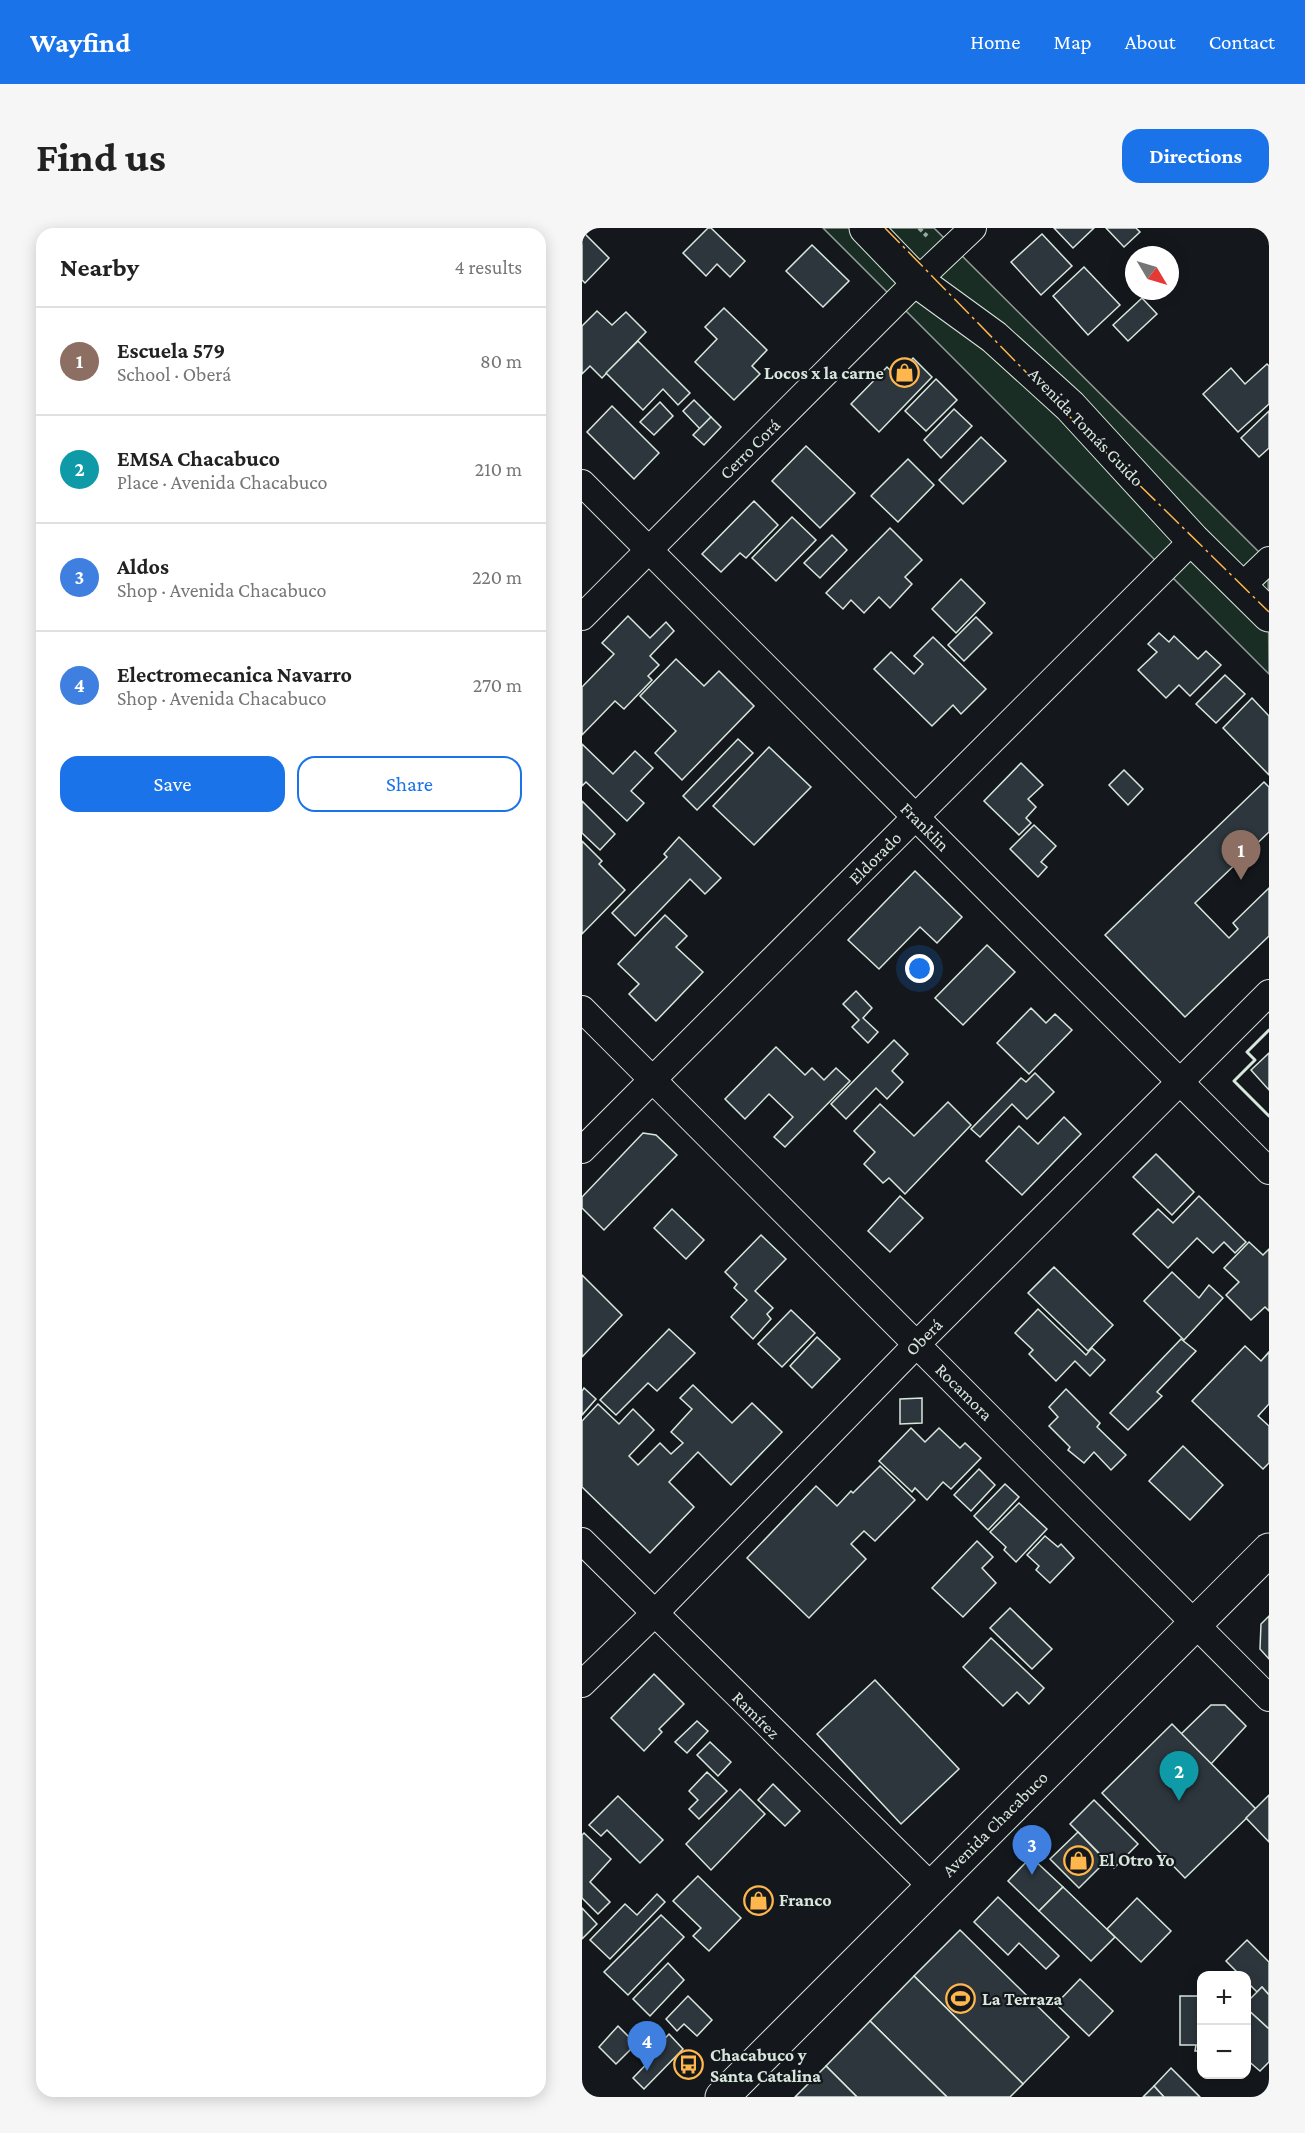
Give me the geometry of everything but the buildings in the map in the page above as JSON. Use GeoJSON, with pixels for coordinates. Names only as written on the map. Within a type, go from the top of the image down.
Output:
{"type":"FeatureCollection","features":[{"type":"Feature","properties":{"kind":"main road","name":"Avenida Tomás Guido"},"geometry":{"type":"LineString","coordinates":[[866,228],[917,281],[994,337],[1070,405],[1192,540],[1269,615]]}},
{"type":"Feature","properties":{"kind":"main road","name":"Avenida Chacabuco"},"geometry":{"type":"LineString","coordinates":[[722,2097],[1269,1550]]}},
{"type":"Feature","properties":{"kind":"street","name":"Cerro Corá"},"geometry":{"type":"LineString","coordinates":[[582,617],[917,281],[973,228]]}},
{"type":"Feature","properties":{"kind":"street","name":"Franklin"},"geometry":{"type":"LineString","coordinates":[[582,483],[1269,1171]]}},
{"type":"Feature","properties":{"kind":"street","name":"Eldorado"},"geometry":{"type":"LineString","coordinates":[[582,1150],[1192,540]]}},
{"type":"Feature","properties":{"kind":"street"},"geometry":{"type":"LineString","coordinates":[[1241,587],[1269,561]]}},
{"type":"Feature","properties":{"kind":"street","name":"Oberá"},"geometry":{"type":"LineString","coordinates":[[582,1684],[654,1614],[917,1344],[1269,993]]}},
{"type":"Feature","properties":{"kind":"street","name":"Rocamora"},"geometry":{"type":"LineString","coordinates":[[582,1009],[1269,1698]]}},
{"type":"Feature","properties":{"kind":"street","name":"Ramírez"},"geometry":{"type":"LineString","coordinates":[[582,1541],[932,1887]]}},
{"type":"Feature","properties":{"kind":"green space"},"geometry":{"type":"Polygon","coordinates":[[[823,228],[934,228],[1268,561],[1269,674],[823,228]]]}},
{"type":"Feature","properties":{"kind":"wall"},"geometry":{"type":"LineString","coordinates":[[1269,1030],[1247,1052],[1255,1060],[1234,1081],[1269,1116]]}},
{"type":"Feature","properties":{"kind":"power"},"geometry":{"type":"LineString","coordinates":[[885,228],[1067,414],[1269,612]]}},
{"type":"Feature","properties":{"kind":"place","name":"Locos x la carne"},"geometry":{"type":"Point","coordinates":[905,373]}},
{"type":"Feature","properties":{"kind":"place","name":"Escuela 579"},"geometry":{"type":"Point","coordinates":[1241,880]}},
{"type":"Feature","properties":{"kind":"place","name":"EMSA Chacabuco"},"geometry":{"type":"Point","coordinates":[1179,1801]}},
{"type":"Feature","properties":{"kind":"place","name":"El Otro Yo"},"geometry":{"type":"Point","coordinates":[1078,1860]}},
{"type":"Feature","properties":{"kind":"place","name":"Aldos"},"geometry":{"type":"Point","coordinates":[1032,1875]}},
{"type":"Feature","properties":{"kind":"place","name":"Franco"},"geometry":{"type":"Point","coordinates":[758,1900]}},
{"type":"Feature","properties":{"kind":"place","name":"La Terraza"},"geometry":{"type":"Point","coordinates":[961,1999]}},
{"type":"Feature","properties":{"kind":"place","name":"Chacabuco y Santa Catalina"},"geometry":{"type":"Point","coordinates":[689,2065]}},
{"type":"Feature","properties":{"kind":"place","name":"Electromecanica Navarro"},"geometry":{"type":"Point","coordinates":[647,2071]}}]}
